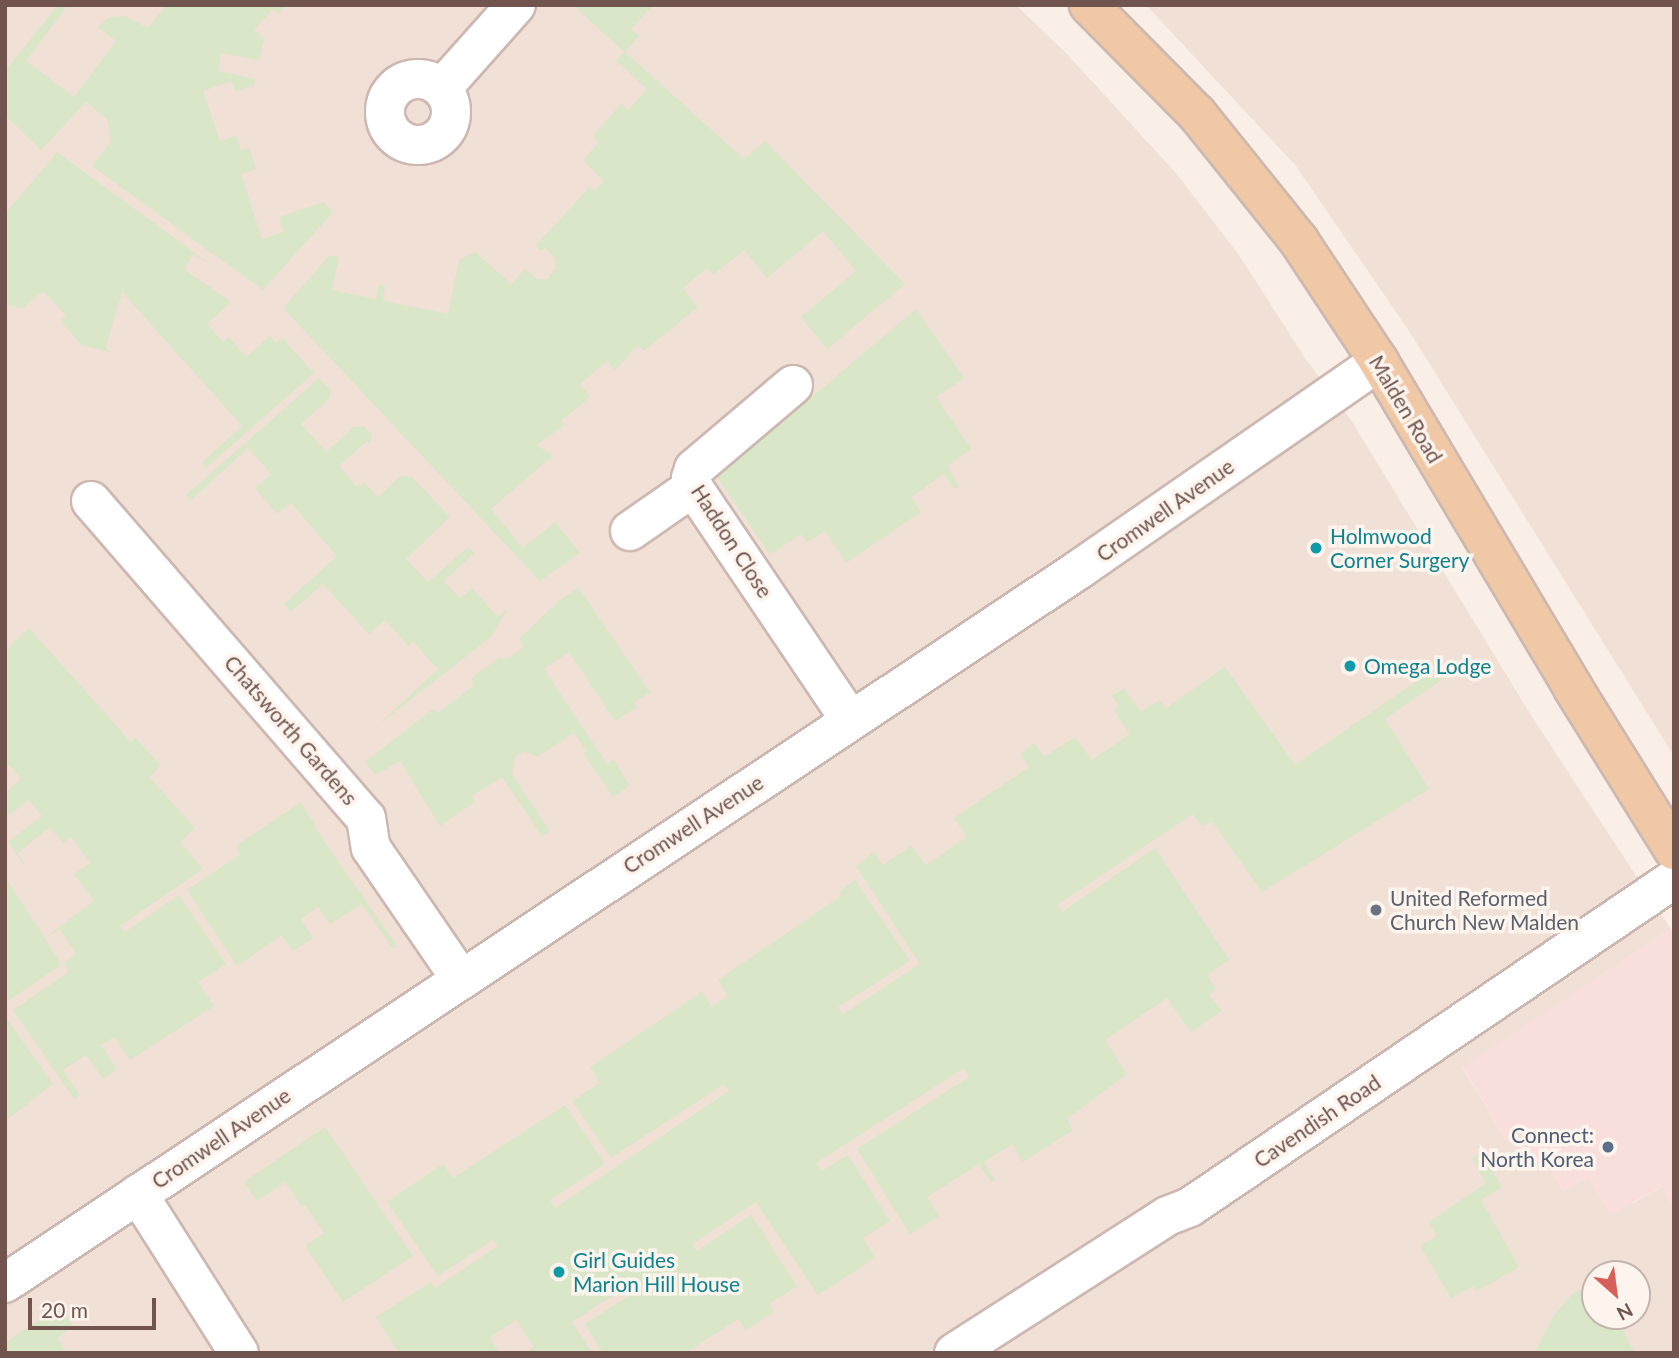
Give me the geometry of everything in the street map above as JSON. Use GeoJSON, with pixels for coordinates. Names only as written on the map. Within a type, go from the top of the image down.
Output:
{"type":"FeatureCollection","features":[{"type":"Feature","properties":{"kind":"main road","name":"Malden Road"},"geometry":{"type":"LineString","coordinates":[[1089,5],[1197,114],[1261,189],[1299,241],[1379,362],[1566,676],[1674,850]]}},
{"type":"Feature","properties":{"kind":"street"},"geometry":{"type":"LineString","coordinates":[[442,89],[516,5]]}},
{"type":"Feature","properties":{"kind":"street","name":"Cromwell Avenue"},"geometry":{"type":"LineString","coordinates":[[5,1283],[1080,568],[1379,362]]}},
{"type":"Feature","properties":{"kind":"street","name":"Haddon Close"},"geometry":{"type":"LineString","coordinates":[[793,385],[694,469],[691,478],[693,486],[850,720]]}},
{"type":"Feature","properties":{"kind":"street"},"geometry":{"type":"LineString","coordinates":[[631,530],[693,486]]}},
{"type":"Feature","properties":{"kind":"street","name":"Chatsworth Gardens"},"geometry":{"type":"LineString","coordinates":[[91,501],[366,818],[371,848],[460,978]]}},
{"type":"Feature","properties":{"kind":"street","name":"Cavendish Road"},"geometry":{"type":"LineString","coordinates":[[954,1353],[1167,1216],[1190,1207],[1674,879]]}},
{"type":"Feature","properties":{"kind":"street"},"geometry":{"type":"LineString","coordinates":[[138,1194],[239,1353]]}},
{"type":"Feature","properties":{"kind":"shaded area"},"geometry":{"type":"Polygon","coordinates":[[[5,5],[1016,5],[1066,53],[1176,173],[1239,255],[1305,358],[1351,420],[1534,720],[1671,929],[1463,1068],[1509,1145],[1515,1142],[1547,1163],[1563,1191],[1588,1177],[1633,1203],[1662,1187],[1674,1208],[1674,1353],[5,1353],[5,5]]]}},
{"type":"Feature","properties":{"kind":"shaded area"},"geometry":{"type":"Polygon","coordinates":[[[1146,5],[1674,5],[1674,756],[1409,331],[1296,166],[1146,5]]]}},
{"type":"Feature","properties":{"kind":"shaded area"},"geometry":{"type":"Polygon","coordinates":[[[1671,929],[1674,934],[1674,1208],[1661,1187],[1610,1215],[1588,1177],[1563,1191],[1547,1164],[1531,1171],[1515,1143],[1509,1145],[1463,1067],[1671,929]]]}},
{"type":"Feature","properties":{"kind":"green space"},"geometry":{"type":"Polygon","coordinates":[[[58,5],[68,5],[26,61],[74,97],[116,41],[98,27],[110,17],[125,16],[148,28],[166,5],[287,5],[279,14],[273,9],[254,30],[264,39],[259,60],[221,53],[218,71],[255,79],[254,85],[235,91],[231,81],[203,91],[220,141],[236,136],[241,151],[249,148],[256,169],[241,174],[262,239],[284,232],[279,217],[324,202],[333,212],[263,290],[92,166],[111,141],[107,119],[86,102],[41,150],[5,115],[5,71],[58,5]]]}},
{"type":"Feature","properties":{"kind":"green space"},"geometry":{"type":"Polygon","coordinates":[[[573,5],[653,5],[631,29],[639,36],[625,52],[744,159],[765,141],[905,284],[827,349],[801,317],[856,271],[823,231],[767,278],[744,250],[713,275],[707,268],[683,288],[698,307],[644,351],[638,345],[615,370],[607,361],[580,384],[590,397],[561,421],[564,425],[537,445],[553,456],[491,509],[523,548],[555,522],[580,553],[540,581],[283,308],[330,255],[339,257],[332,290],[376,299],[379,284],[385,286],[383,301],[448,314],[459,260],[475,252],[511,284],[525,269],[537,279],[547,279],[556,268],[555,258],[545,248],[541,251],[535,246],[590,187],[594,191],[604,181],[583,160],[599,142],[593,136],[621,104],[628,110],[647,89],[616,61],[624,52],[573,5]]]}},
{"type":"Feature","properties":{"kind":"green space"},"geometry":{"type":"Polygon","coordinates":[[[57,152],[222,273],[194,254],[184,269],[231,302],[207,324],[223,342],[229,337],[246,357],[270,336],[276,343],[282,338],[314,373],[206,468],[202,462],[242,426],[122,292],[106,347],[110,352],[83,346],[60,321],[66,315],[43,291],[20,310],[15,306],[5,305],[5,214],[57,152]]]}},
{"type":"Feature","properties":{"kind":"green space"},"geometry":{"type":"Polygon","coordinates":[[[916,309],[964,378],[936,397],[971,449],[947,466],[959,486],[954,489],[944,474],[911,497],[921,512],[846,563],[825,531],[807,542],[801,534],[770,555],[717,477],[916,309]]]}},
{"type":"Feature","properties":{"kind":"green space"},"geometry":{"type":"Polygon","coordinates":[[[319,378],[331,390],[329,399],[301,424],[326,452],[354,427],[365,427],[372,434],[370,443],[367,441],[339,466],[357,487],[364,482],[378,497],[400,476],[412,477],[450,517],[406,559],[428,582],[468,547],[474,553],[444,581],[460,598],[472,588],[498,617],[507,609],[492,636],[377,726],[438,669],[413,642],[408,646],[385,620],[369,634],[323,584],[291,612],[284,604],[337,556],[291,503],[277,514],[255,488],[271,474],[248,448],[191,500],[186,495],[319,378]]]}},
{"type":"Feature","properties":{"kind":"green space"},"geometry":{"type":"Polygon","coordinates":[[[578,587],[650,692],[634,702],[637,707],[615,721],[569,652],[544,669],[607,764],[614,760],[630,786],[613,797],[583,753],[587,751],[574,733],[537,757],[524,751],[515,757],[512,774],[550,831],[542,836],[502,777],[472,796],[475,802],[440,826],[400,761],[375,775],[365,762],[433,709],[438,713],[453,702],[473,686],[472,678],[478,673],[499,658],[507,659],[524,647],[519,639],[578,587]]]}},
{"type":"Feature","properties":{"kind":"green space"},"geometry":{"type":"Polygon","coordinates":[[[29,628],[129,740],[131,742],[136,738],[161,766],[149,777],[195,828],[180,842],[203,869],[120,926],[125,932],[179,895],[226,964],[198,982],[214,1006],[130,1060],[114,1037],[101,1045],[117,1069],[103,1079],[86,1055],[63,1070],[80,1095],[74,1099],[13,1010],[69,972],[64,963],[76,954],[60,929],[45,938],[94,901],[74,874],[90,863],[71,837],[63,843],[50,827],[18,853],[28,870],[8,842],[42,816],[29,800],[5,818],[5,793],[21,779],[9,765],[5,767],[5,650],[29,628]]]}},
{"type":"Feature","properties":{"kind":"green space"},"geometry":{"type":"Polygon","coordinates":[[[1443,663],[1450,674],[1385,719],[1429,789],[1262,892],[1212,821],[1202,827],[1193,814],[1057,905],[1062,912],[1155,848],[1229,960],[1207,975],[1216,989],[1209,995],[1222,1011],[1191,1032],[1167,998],[1105,1040],[1127,1074],[1067,1119],[1073,1130],[1023,1162],[1012,1144],[984,1162],[995,1180],[991,1182],[979,1164],[955,1179],[927,1197],[939,1216],[910,1234],[857,1149],[969,1077],[964,1068],[816,1163],[822,1171],[848,1155],[890,1221],[863,1238],[875,1258],[818,1295],[756,1202],[692,1244],[697,1251],[751,1215],[797,1286],[769,1304],[774,1312],[746,1330],[738,1319],[685,1353],[603,1353],[585,1324],[641,1288],[636,1280],[572,1322],[592,1353],[524,1353],[534,1347],[516,1320],[490,1337],[499,1353],[399,1353],[376,1317],[431,1282],[435,1288],[498,1246],[493,1240],[438,1276],[387,1202],[443,1164],[453,1178],[565,1105],[605,1164],[550,1200],[555,1208],[729,1091],[724,1084],[611,1158],[572,1101],[600,1083],[590,1067],[702,992],[712,1007],[728,996],[718,980],[841,896],[839,892],[855,880],[910,961],[838,1007],[842,1015],[920,964],[856,866],[874,852],[883,865],[911,846],[926,865],[967,837],[954,818],[1029,767],[1020,754],[1034,743],[1044,757],[1075,737],[1092,760],[1130,734],[1114,710],[1119,706],[1112,696],[1124,688],[1141,712],[1159,700],[1166,708],[1225,667],[1295,765],[1443,663]]]}},
{"type":"Feature","properties":{"kind":"green space"},"geometry":{"type":"Polygon","coordinates":[[[301,802],[324,841],[397,946],[393,949],[362,904],[330,924],[318,907],[301,919],[313,938],[293,951],[282,935],[237,966],[187,890],[241,854],[236,846],[301,802]]]}},
{"type":"Feature","properties":{"kind":"green space"},"geometry":{"type":"Polygon","coordinates":[[[5,877],[61,965],[5,1003],[5,877]]]}},
{"type":"Feature","properties":{"kind":"green space"},"geometry":{"type":"Polygon","coordinates":[[[5,1016],[53,1084],[5,1121],[5,1016]]]}},
{"type":"Feature","properties":{"kind":"green space"},"geometry":{"type":"Polygon","coordinates":[[[325,1127],[413,1256],[343,1302],[305,1246],[324,1233],[305,1205],[302,1207],[285,1182],[257,1201],[244,1182],[325,1127]]]}},
{"type":"Feature","properties":{"kind":"green space"},"geometry":{"type":"Polygon","coordinates":[[[1481,1152],[1502,1187],[1481,1200],[1519,1267],[1477,1291],[1473,1286],[1451,1298],[1420,1246],[1437,1236],[1429,1222],[1486,1183],[1472,1158],[1481,1152]]]}},
{"type":"Feature","properties":{"kind":"green space"},"geometry":{"type":"Polygon","coordinates":[[[1579,1290],[1581,1294],[1581,1330],[1623,1330],[1635,1353],[1534,1353],[1554,1315],[1572,1294],[1579,1290]]]}},
{"type":"Feature","properties":{"kind":"green space"},"geometry":{"type":"Polygon","coordinates":[[[60,1306],[73,1326],[57,1338],[67,1353],[5,1353],[5,1343],[60,1306]]]}},
{"type":"Feature","properties":{"kind":"place","name":"Holmwood Corner Surgery"},"geometry":{"type":"Point","coordinates":[1316,548]}},
{"type":"Feature","properties":{"kind":"place","name":"Omega Lodge"},"geometry":{"type":"Point","coordinates":[1350,666]}},
{"type":"Feature","properties":{"kind":"place","name":"United Reformed Church New Malden"},"geometry":{"type":"Point","coordinates":[1376,910]}},
{"type":"Feature","properties":{"kind":"place","name":"Connect: North Korea"},"geometry":{"type":"Point","coordinates":[1608,1147]}},
{"type":"Feature","properties":{"kind":"place","name":"Girl Guides Marion Hill House"},"geometry":{"type":"Point","coordinates":[559,1272]}}]}
